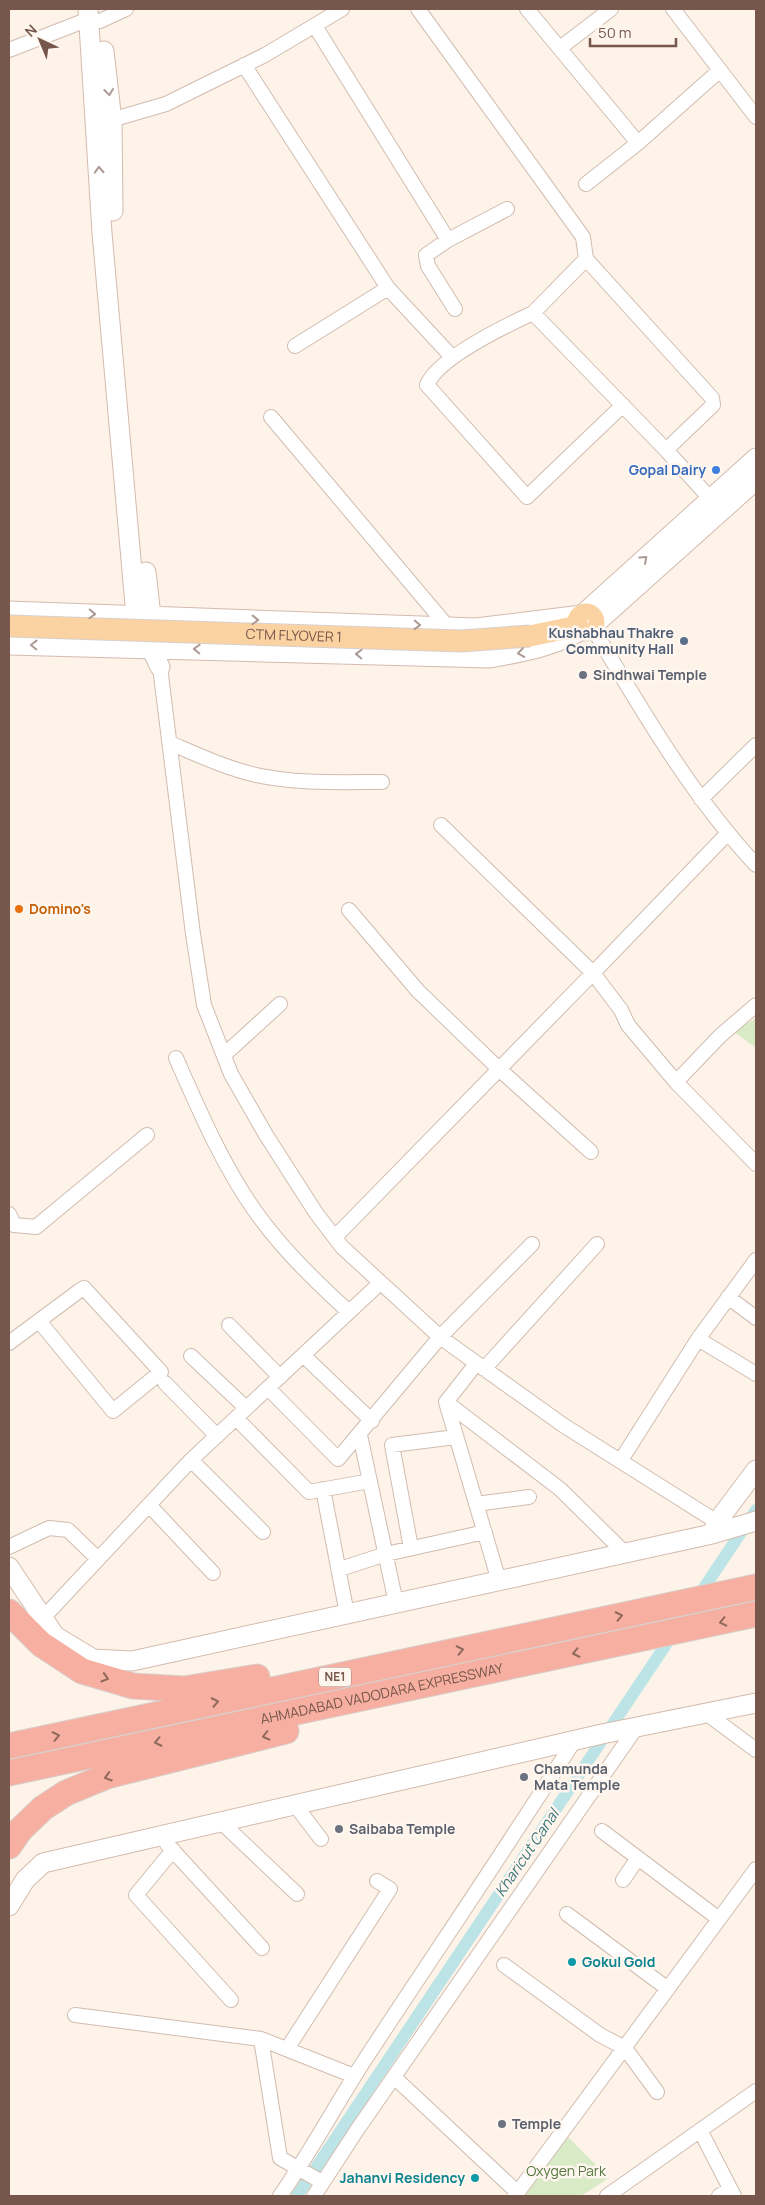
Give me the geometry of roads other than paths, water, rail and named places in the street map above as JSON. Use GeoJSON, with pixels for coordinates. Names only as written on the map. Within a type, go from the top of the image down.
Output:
{"type":"FeatureCollection","features":[{"type":"Feature","properties":{"kind":"highway","name":"AHMADABAD VADODARA EXPRESSWAY"},"geometry":{"type":"LineString","coordinates":[[9,1746],[756,1587]]}},
{"type":"Feature","properties":{"kind":"highway"},"geometry":{"type":"LineString","coordinates":[[9,1612],[41,1644],[82,1671],[133,1686],[184,1689],[373,1658],[432,1656]]}},
{"type":"Feature","properties":{"kind":"highway","name":"AHMADABAD VADODARA EXPRESSWAY"},"geometry":{"type":"LineString","coordinates":[[9,1773],[690,1630],[756,1614]]}},
{"type":"Feature","properties":{"kind":"highway"},"geometry":{"type":"LineString","coordinates":[[9,1846],[20,1830],[43,1808],[66,1793],[107,1776],[456,1688],[497,1670]]}},
{"type":"Feature","properties":{"kind":"main road","name":"CTM FLYOVER 1"},"geometry":{"type":"LineString","coordinates":[[9,626],[461,641],[530,636],[586,625]]}},
{"type":"Feature","properties":{"kind":"street"},"geometry":{"type":"LineString","coordinates":[[9,50],[94,14],[126,9]]}},
{"type":"Feature","properties":{"kind":"street"},"geometry":{"type":"LineString","coordinates":[[104,122],[166,104],[244,65],[342,9]]}},
{"type":"Feature","properties":{"kind":"street"},"geometry":{"type":"LineString","coordinates":[[418,9],[583,237],[586,259],[712,398],[713,405],[666,450]]}},
{"type":"Feature","properties":{"kind":"street"},"geometry":{"type":"LineString","coordinates":[[527,9],[638,143]]}},
{"type":"Feature","properties":{"kind":"street"},"geometry":{"type":"LineString","coordinates":[[560,48],[611,9]]}},
{"type":"Feature","properties":{"kind":"street"},"geometry":{"type":"LineString","coordinates":[[673,9],[756,117]]}},
{"type":"Feature","properties":{"kind":"street"},"geometry":{"type":"LineString","coordinates":[[94,14],[104,122],[102,233],[144,616],[158,648],[193,934],[204,1005],[224,1055],[232,1074],[266,1135],[316,1213],[335,1238],[379,1284],[440,1337],[563,1425],[621,1460],[715,1528]]}},
{"type":"Feature","properties":{"kind":"street"},"geometry":{"type":"LineString","coordinates":[[315,26],[448,240]]}},
{"type":"Feature","properties":{"kind":"street"},"geometry":{"type":"LineString","coordinates":[[244,65],[388,288],[452,358]]}},
{"type":"Feature","properties":{"kind":"street"},"geometry":{"type":"LineString","coordinates":[[586,184],[638,143],[719,71]]}},
{"type":"Feature","properties":{"kind":"street"},"geometry":{"type":"LineString","coordinates":[[455,309],[428,266],[426,255],[448,240],[507,209]]}},
{"type":"Feature","properties":{"kind":"street"},"geometry":{"type":"LineString","coordinates":[[586,259],[533,313],[452,358],[430,377],[427,386],[528,497],[623,405]]}},
{"type":"Feature","properties":{"kind":"street"},"geometry":{"type":"LineString","coordinates":[[295,346],[388,288]]}},
{"type":"Feature","properties":{"kind":"street"},"geometry":{"type":"LineString","coordinates":[[533,313],[666,450],[716,505]]}},
{"type":"Feature","properties":{"kind":"street"},"geometry":{"type":"LineString","coordinates":[[271,417],[447,626]]}},
{"type":"Feature","properties":{"kind":"street"},"geometry":{"type":"LineString","coordinates":[[9,644],[489,658],[536,650],[561,642],[586,625],[631,581],[716,505],[756,458]]}},
{"type":"Feature","properties":{"kind":"street"},"geometry":{"type":"LineString","coordinates":[[716,505],[756,480]]}},
{"type":"Feature","properties":{"kind":"street"},"geometry":{"type":"LineString","coordinates":[[9,611],[476,628],[586,625]]}},
{"type":"Feature","properties":{"kind":"street"},"geometry":{"type":"LineString","coordinates":[[586,625],[701,799],[727,834],[756,865]]}},
{"type":"Feature","properties":{"kind":"street"},"geometry":{"type":"LineString","coordinates":[[170,743],[227,767],[258,775],[318,782],[382,782]]}},
{"type":"Feature","properties":{"kind":"street"},"geometry":{"type":"LineString","coordinates":[[701,799],[756,745]]}},
{"type":"Feature","properties":{"kind":"street"},"geometry":{"type":"LineString","coordinates":[[441,825],[593,972],[621,1010],[628,1025],[676,1082],[756,1164]]}},
{"type":"Feature","properties":{"kind":"street"},"geometry":{"type":"LineString","coordinates":[[335,1238],[727,834]]}},
{"type":"Feature","properties":{"kind":"street"},"geometry":{"type":"LineString","coordinates":[[349,910],[418,990],[499,1069],[591,1152]]}},
{"type":"Feature","properties":{"kind":"street"},"geometry":{"type":"LineString","coordinates":[[224,1055],[280,1004]]}},
{"type":"Feature","properties":{"kind":"street"},"geometry":{"type":"LineString","coordinates":[[676,1082],[720,1036],[756,1005]]}},
{"type":"Feature","properties":{"kind":"street"},"geometry":{"type":"LineString","coordinates":[[176,1058],[213,1140],[255,1211],[304,1272],[349,1312]]}},
{"type":"Feature","properties":{"kind":"street"},"geometry":{"type":"LineString","coordinates":[[9,1214],[14,1225],[36,1227],[147,1135]]}},
{"type":"Feature","properties":{"kind":"street"},"geometry":{"type":"LineString","coordinates":[[268,1388],[338,1459],[372,1421],[440,1337],[532,1244]]}},
{"type":"Feature","properties":{"kind":"street"},"geometry":{"type":"LineString","coordinates":[[446,1402],[596,1244]]}},
{"type":"Feature","properties":{"kind":"street"},"geometry":{"type":"LineString","coordinates":[[621,1460],[698,1339],[756,1260]]}},
{"type":"Feature","properties":{"kind":"street"},"geometry":{"type":"LineString","coordinates":[[43,1618],[191,1460],[379,1284]]}},
{"type":"Feature","properties":{"kind":"street"},"geometry":{"type":"LineString","coordinates":[[9,1343],[39,1321],[84,1288],[161,1372],[113,1411],[39,1321]]}},
{"type":"Feature","properties":{"kind":"street"},"geometry":{"type":"LineString","coordinates":[[728,1297],[756,1318]]}},
{"type":"Feature","properties":{"kind":"street"},"geometry":{"type":"LineString","coordinates":[[229,1325],[280,1377]]}},
{"type":"Feature","properties":{"kind":"street"},"geometry":{"type":"LineString","coordinates":[[698,1339],[756,1374]]}},
{"type":"Feature","properties":{"kind":"street"},"geometry":{"type":"LineString","coordinates":[[303,1355],[372,1421]]}},
{"type":"Feature","properties":{"kind":"street"},"geometry":{"type":"LineString","coordinates":[[191,1356],[246,1408]]}},
{"type":"Feature","properties":{"kind":"street"},"geometry":{"type":"LineString","coordinates":[[165,1383],[217,1436]]}},
{"type":"Feature","properties":{"kind":"street"},"geometry":{"type":"LineString","coordinates":[[446,1402],[499,1580]]}},
{"type":"Feature","properties":{"kind":"street"},"geometry":{"type":"LineString","coordinates":[[446,1402],[560,1490],[625,1553]]}},
{"type":"Feature","properties":{"kind":"street"},"geometry":{"type":"LineString","coordinates":[[236,1418],[309,1492],[370,1480]]}},
{"type":"Feature","properties":{"kind":"street"},"geometry":{"type":"LineString","coordinates":[[360,1434],[396,1603]]}},
{"type":"Feature","properties":{"kind":"street"},"geometry":{"type":"LineString","coordinates":[[411,1548],[392,1445],[456,1437]]}},
{"type":"Feature","properties":{"kind":"street"},"geometry":{"type":"LineString","coordinates":[[191,1460],[262,1532]]}},
{"type":"Feature","properties":{"kind":"street"},"geometry":{"type":"LineString","coordinates":[[715,1528],[756,1470]]}},
{"type":"Feature","properties":{"kind":"street"},"geometry":{"type":"LineString","coordinates":[[323,1489],[340,1569],[347,1614]]}},
{"type":"Feature","properties":{"kind":"street"},"geometry":{"type":"LineString","coordinates":[[476,1504],[528,1497]]}},
{"type":"Feature","properties":{"kind":"street"},"geometry":{"type":"LineString","coordinates":[[149,1505],[212,1573]]}},
{"type":"Feature","properties":{"kind":"street"},"geometry":{"type":"LineString","coordinates":[[9,1567],[55,1636],[93,1659],[132,1661],[625,1553],[715,1528],[756,1521]]}},
{"type":"Feature","properties":{"kind":"street"},"geometry":{"type":"LineString","coordinates":[[9,1547],[48,1528],[68,1530],[98,1559]]}},
{"type":"Feature","properties":{"kind":"street"},"geometry":{"type":"LineString","coordinates":[[340,1569],[386,1554],[485,1532]]}},
{"type":"Feature","properties":{"kind":"street"},"geometry":{"type":"LineString","coordinates":[[9,1906],[25,1880],[43,1864],[605,1734],[756,1703]]}},
{"type":"Feature","properties":{"kind":"street"},"geometry":{"type":"LineString","coordinates":[[706,1713],[753,1745]]}},
{"type":"Feature","properties":{"kind":"street"},"geometry":{"type":"LineString","coordinates":[[314,2196],[394,2077],[636,1728]]}},
{"type":"Feature","properties":{"kind":"street"},"geometry":{"type":"LineString","coordinates":[[280,2196],[354,2076],[486,1878],[574,1741]]}},
{"type":"Feature","properties":{"kind":"street"},"geometry":{"type":"LineString","coordinates":[[295,1805],[321,1839]]}},
{"type":"Feature","properties":{"kind":"street"},"geometry":{"type":"LineString","coordinates":[[220,1822],[297,1894]]}},
{"type":"Feature","properties":{"kind":"street"},"geometry":{"type":"LineString","coordinates":[[602,1831],[719,1919]]}},
{"type":"Feature","properties":{"kind":"street"},"geometry":{"type":"LineString","coordinates":[[159,1836],[262,1948]]}},
{"type":"Feature","properties":{"kind":"street"},"geometry":{"type":"LineString","coordinates":[[173,1850],[136,1895],[232,2000]]}},
{"type":"Feature","properties":{"kind":"street"},"geometry":{"type":"LineString","coordinates":[[622,1880],[638,1858]]}},
{"type":"Feature","properties":{"kind":"street"},"geometry":{"type":"LineString","coordinates":[[394,2077],[517,2194],[756,1868]]}},
{"type":"Feature","properties":{"kind":"street"},"geometry":{"type":"LineString","coordinates":[[287,2049],[390,1889],[377,1881]]}},
{"type":"Feature","properties":{"kind":"street"},"geometry":{"type":"LineString","coordinates":[[568,1914],[668,1989]]}},
{"type":"Feature","properties":{"kind":"street"},"geometry":{"type":"LineString","coordinates":[[504,1965],[600,2035],[625,2048],[657,2092]]}},
{"type":"Feature","properties":{"kind":"street"},"geometry":{"type":"LineString","coordinates":[[75,2015],[261,2039],[354,2076]]}},
{"type":"Feature","properties":{"kind":"street"},"geometry":{"type":"LineString","coordinates":[[261,2039],[280,2158],[322,2182]]}},
{"type":"Feature","properties":{"kind":"street"},"geometry":{"type":"LineString","coordinates":[[607,2196],[756,2091]]}},
{"type":"Feature","properties":{"kind":"street"},"geometry":{"type":"LineString","coordinates":[[700,2130],[728,2194]]}},
{"type":"Feature","properties":{"kind":"waterway","name":"Kharicut Canal"},"geometry":{"type":"LineString","coordinates":[[297,2196],[756,1510]]}},
{"type":"Feature","properties":{"kind":"place","name":"Gopal Dairy"},"geometry":{"type":"Point","coordinates":[716,470]}},
{"type":"Feature","properties":{"kind":"place","name":"Kushabhau Thakre Community Hall"},"geometry":{"type":"Point","coordinates":[684,641]}},
{"type":"Feature","properties":{"kind":"place","name":"Sindhwai Temple"},"geometry":{"type":"Point","coordinates":[583,675]}},
{"type":"Feature","properties":{"kind":"place","name":"Domino's"},"geometry":{"type":"Point","coordinates":[19,909]}},
{"type":"Feature","properties":{"kind":"place","name":"Chamunda Mata Temple"},"geometry":{"type":"Point","coordinates":[524,1777]}},
{"type":"Feature","properties":{"kind":"place","name":"Saibaba Temple"},"geometry":{"type":"Point","coordinates":[339,1829]}},
{"type":"Feature","properties":{"kind":"place","name":"Gokul Gold"},"geometry":{"type":"Point","coordinates":[572,1962]}},
{"type":"Feature","properties":{"kind":"place","name":"Temple"},"geometry":{"type":"Point","coordinates":[502,2124]}},
{"type":"Feature","properties":{"kind":"place","name":"Jahanvi Residency"},"geometry":{"type":"Point","coordinates":[475,2178]}},
{"type":"Feature","properties":{"kind":"park label","name":"Oxygen Park"},"geometry":{"type":"Point","coordinates":[566,2171]}}]}
